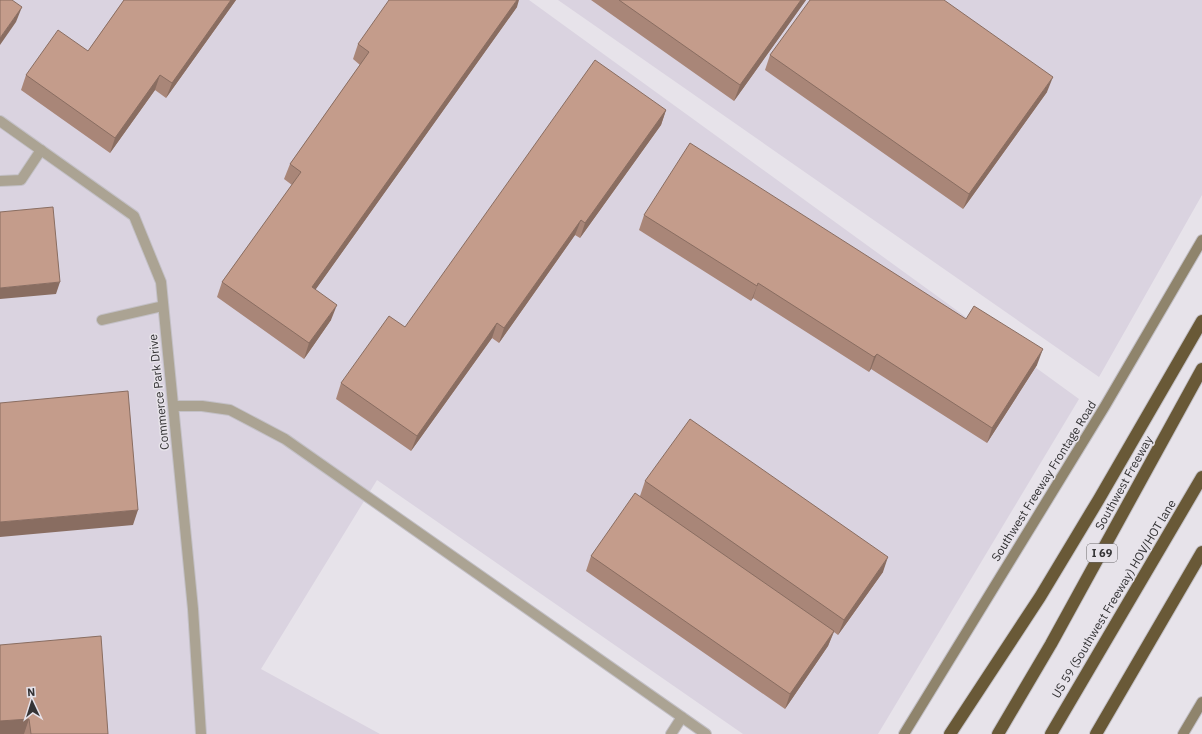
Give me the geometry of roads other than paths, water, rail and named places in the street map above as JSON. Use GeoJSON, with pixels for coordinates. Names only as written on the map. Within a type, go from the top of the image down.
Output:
{"type":"FeatureCollection","features":[{"type":"Feature","properties":{"kind":"highway"},"geometry":{"type":"LineString","coordinates":[[950,734],[1048,584],[1202,321]]}},
{"type":"Feature","properties":{"kind":"highway","name":"Southwest Freeway"},"geometry":{"type":"LineString","coordinates":[[998,734],[1051,644],[1202,369]]}},
{"type":"Feature","properties":{"kind":"highway","name":"US 59 (Southwest Freeway) HOV/HOT lane"},"geometry":{"type":"LineString","coordinates":[[1051,734],[1202,478]]}},
{"type":"Feature","properties":{"kind":"highway"},"geometry":{"type":"LineString","coordinates":[[1096,734],[1202,552]]}},
{"type":"Feature","properties":{"kind":"highway"},"geometry":{"type":"LineString","coordinates":[[1105,734],[1126,682]]}},
{"type":"Feature","properties":{"kind":"main road","name":"Southwest Freeway Frontage Road"},"geometry":{"type":"LineString","coordinates":[[904,734],[1105,406],[1202,240]]}},
{"type":"Feature","properties":{"kind":"main road"},"geometry":{"type":"LineString","coordinates":[[1183,734],[1202,702]]}},
{"type":"Feature","properties":{"kind":"street","name":"Commerce Park Drive"},"geometry":{"type":"LineString","coordinates":[[0,121],[134,216],[161,282],[193,609],[201,734]]}},
{"type":"Feature","properties":{"kind":"street"},"geometry":{"type":"LineString","coordinates":[[0,181],[21,180],[41,150]]}},
{"type":"Feature","properties":{"kind":"street"},"geometry":{"type":"LineString","coordinates":[[102,320],[163,306]]}},
{"type":"Feature","properties":{"kind":"street"},"geometry":{"type":"LineString","coordinates":[[174,406],[202,406],[230,410],[285,439],[706,734]]}},
{"type":"Feature","properties":{"kind":"street"},"geometry":{"type":"LineString","coordinates":[[671,734],[682,717]]}}]}
